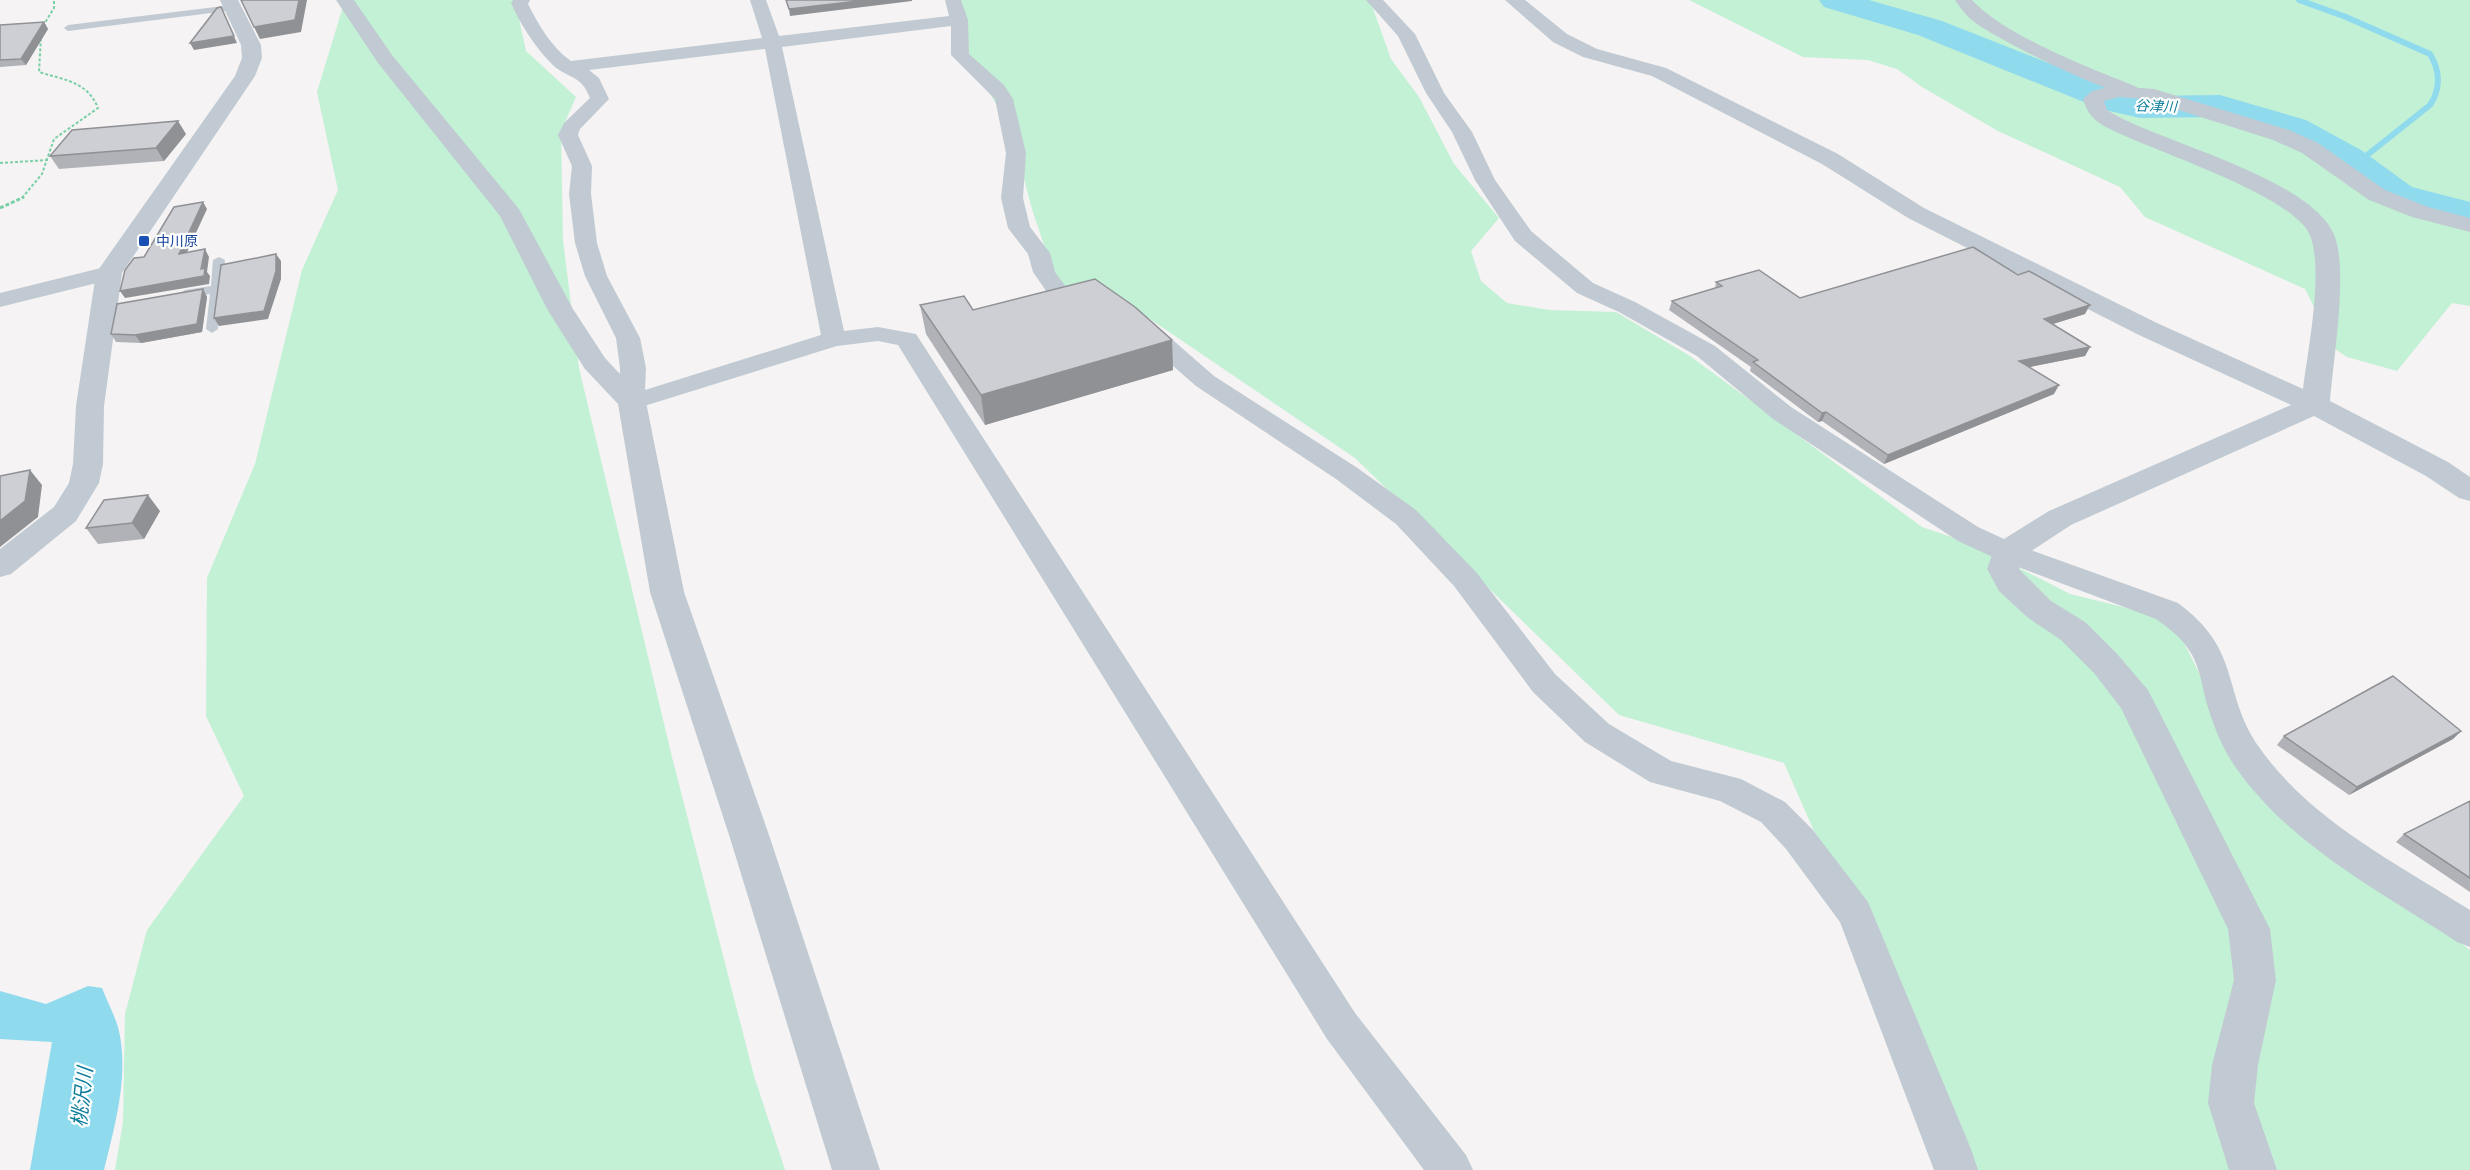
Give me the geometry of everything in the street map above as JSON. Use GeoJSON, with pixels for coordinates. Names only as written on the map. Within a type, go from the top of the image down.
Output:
{"type":"FeatureCollection","features":[{"type":"Feature","properties":{"kind":"street"},"geometry":{"type":"LineString","coordinates":[[345,0],[386,59],[511,214],[560,309],[595,363],[632,402]]}},
{"type":"Feature","properties":{"kind":"street"},"geometry":{"type":"LineString","coordinates":[[522,0],[519,3],[523,14],[558,62],[591,78],[600,99],[571,128],[568,135],[582,166],[580,194],[586,243],[596,276],[628,338],[633,368],[632,402],[667,592],[750,838],[856,1170]]}},
{"type":"Feature","properties":{"kind":"street"},"geometry":{"type":"LineString","coordinates":[[758,0],[771,42],[834,339]]}},
{"type":"Feature","properties":{"kind":"street"},"geometry":{"type":"LineString","coordinates":[[1374,0],[1406,34],[1435,93],[1462,132],[1485,180],[1523,236],[1585,288],[1637,313],[1706,351],[1730,374],[1782,413],[1968,534],[2007,552],[2167,611],[2189,627],[2209,657],[2234,733],[2248,759],[2269,786],[2287,804],[2336,841],[2470,930]]}},
{"type":"Feature","properties":{"kind":"street"},"geometry":{"type":"LineString","coordinates":[[1514,0],[1560,38],[1590,53],[1659,72],[1830,159],[1916,213],[2008,261],[2315,405],[2437,469],[2470,491]]}},
{"type":"Feature","properties":{"kind":"street"},"geometry":{"type":"LineString","coordinates":[[1963,0],[1979,18],[2063,63],[2130,91],[2170,99],[2281,135],[2310,148],[2377,195],[2420,212],[2470,225]]}},
{"type":"Feature","properties":{"kind":"street"},"geometry":{"type":"LineString","coordinates":[[0,566],[64,514],[73,504],[84,483],[88,464],[90,406],[111,307],[109,273],[245,76],[252,58],[251,45],[231,4]]}},
{"type":"Feature","properties":{"kind":"street"},"geometry":{"type":"LineString","coordinates":[[569,67],[771,42],[956,10],[960,56],[997,89],[1004,99],[1016,153],[1012,198],[1018,228],[1039,253],[1044,272],[1066,303],[1119,300],[1158,342],[1205,381],[1346,473],[1406,517],[1465,579],[1544,683],[1597,733],[1662,772],[1729,789],[1773,812],[1799,839],[1855,913],[1950,1149],[1956,1170]]}},
{"type":"Feature","properties":{"kind":"street"},"geometry":{"type":"LineString","coordinates":[[2130,91],[2104,92],[2093,99],[2099,114],[2117,125],[2226,171],[2282,198],[2307,215],[2323,236],[2326,269],[2315,405]]}},
{"type":"Feature","properties":{"kind":"street"},"geometry":{"type":"LineString","coordinates":[[0,300],[109,273]]}},
{"type":"Feature","properties":{"kind":"street"},"geometry":{"type":"LineString","coordinates":[[632,402],[834,339],[878,334],[907,339],[1341,1026],[1451,1170]]}},
{"type":"Feature","properties":{"kind":"street"},"geometry":{"type":"LineString","coordinates":[[2253,1170],[2231,1103],[2235,1065],[2255,980],[2249,929],[2226,878],[2135,700],[2106,664],[2073,631],[2039,609],[2011,583],[2003,570],[2007,552],[2060,518],[2315,405]]}},
{"type":"Feature","properties":{"kind":"lane"},"geometry":{"type":"LineString","coordinates":[[68,28],[231,4]]}},
{"type":"Feature","properties":{"kind":"lane"},"geometry":{"type":"LineString","coordinates":[[212,329],[219,260]]}},
{"type":"Feature","properties":{"kind":"lane"},"geometry":{"type":"LineString","coordinates":[[172,297],[216,289]]}},
{"type":"Feature","properties":{"kind":"path"},"geometry":{"type":"LineString","coordinates":[[0,207],[21,200],[42,174],[54,139],[98,108],[94,95],[81,85],[68,79],[39,72],[42,29],[54,8],[54,0]]}},
{"type":"Feature","properties":{"kind":"path"},"geometry":{"type":"LineString","coordinates":[[0,163],[48,160]]}},
{"type":"Feature","properties":{"kind":"green space"},"geometry":{"type":"Polygon","coordinates":[[[345,0],[515,0],[526,51],[576,97],[561,131],[563,240],[579,368],[672,757],[754,1076],[785,1170],[115,1170],[123,1122],[125,1014],[147,930],[244,796],[206,716],[207,578],[255,464],[302,270],[338,190],[317,92],[345,0]]]}},
{"type":"Feature","properties":{"kind":"green space"},"geometry":{"type":"Polygon","coordinates":[[[959,0],[1370,0],[1391,59],[1419,97],[1454,164],[1499,218],[1471,251],[1481,281],[1507,303],[1549,310],[1616,312],[1690,356],[1922,527],[1972,544],[2070,594],[2172,619],[2250,774],[2470,950],[2470,1170],[1964,1170],[1784,763],[1619,715],[1355,458],[1116,296],[1061,296],[1032,209],[1010,126],[966,56],[959,0]]]}},
{"type":"Feature","properties":{"kind":"green space"},"geometry":{"type":"Polygon","coordinates":[[[1689,0],[2470,0],[2470,306],[2452,303],[2397,371],[2347,357],[2335,349],[2305,289],[2145,217],[2120,187],[1998,131],[1922,87],[1897,69],[1868,60],[1803,57],[1689,0]]]}},
{"type":"Feature","properties":{"kind":"water","name":"桃沢川"},"geometry":{"type":"Polygon","coordinates":[[[88,986],[102,988],[118,1027],[121,1045],[120,1099],[104,1170],[30,1170],[52,1042],[0,1039],[0,991],[46,1004],[88,986]]]}},
{"type":"Feature","properties":{"kind":"building"},"geometry":{"type":"Polygon","coordinates":[[[241,0],[299,0],[295,20],[254,27],[241,0]]]}},
{"type":"Feature","properties":{"kind":"building"},"geometry":{"type":"Polygon","coordinates":[[[786,0],[867,0],[789,9],[786,0]]]}},
{"type":"Feature","properties":{"kind":"building"},"geometry":{"type":"Polygon","coordinates":[[[221,7],[234,36],[190,43],[217,8],[221,7]]]}},
{"type":"Feature","properties":{"kind":"building"},"geometry":{"type":"Polygon","coordinates":[[[44,22],[21,59],[0,60],[0,25],[44,22]]]}},
{"type":"Feature","properties":{"kind":"building"},"geometry":{"type":"Polygon","coordinates":[[[178,121],[156,148],[50,156],[72,130],[178,121]]]}},
{"type":"Feature","properties":{"kind":"building"},"geometry":{"type":"Polygon","coordinates":[[[203,202],[179,254],[205,249],[201,269],[205,268],[204,276],[120,291],[125,270],[134,258],[144,257],[174,207],[203,202]]]}},
{"type":"Feature","properties":{"kind":"building"},"geometry":{"type":"Polygon","coordinates":[[[1973,247],[2018,275],[2029,271],[2090,305],[2044,319],[2090,347],[2019,361],[2059,385],[1888,455],[1826,412],[1822,413],[1753,362],[1758,360],[1672,301],[1722,286],[1716,282],[1759,270],[1800,298],[1973,247]]]}},
{"type":"Feature","properties":{"kind":"building"},"geometry":{"type":"Polygon","coordinates":[[[276,254],[276,271],[264,311],[214,318],[221,265],[276,254]]]}},
{"type":"Feature","properties":{"kind":"building"},"geometry":{"type":"Polygon","coordinates":[[[1095,279],[1135,307],[1172,340],[981,395],[920,305],[964,296],[973,310],[1095,279]]]}},
{"type":"Feature","properties":{"kind":"building"},"geometry":{"type":"Polygon","coordinates":[[[203,289],[197,324],[135,335],[111,334],[117,304],[203,289]]]}},
{"type":"Feature","properties":{"kind":"building"},"geometry":{"type":"Polygon","coordinates":[[[30,470],[25,501],[0,521],[0,476],[30,470]]]}},
{"type":"Feature","properties":{"kind":"building"},"geometry":{"type":"Polygon","coordinates":[[[148,495],[132,523],[86,528],[104,500],[148,495]]]}},
{"type":"Feature","properties":{"kind":"building"},"geometry":{"type":"Polygon","coordinates":[[[2393,676],[2461,731],[2357,787],[2284,736],[2393,676]]]}},
{"type":"Feature","properties":{"kind":"building"},"geometry":{"type":"Polygon","coordinates":[[[2470,801],[2470,878],[2404,834],[2470,801]]]}},
{"type":"Feature","properties":{"kind":"waterway","name":"谷津川"},"geometry":{"type":"LineString","coordinates":[[1835,0],[1930,28],[2114,101],[2140,107],[2220,106],[2293,128],[2347,158],[2398,196],[2470,214]]}},
{"type":"Feature","properties":{"kind":"waterway"},"geometry":{"type":"LineString","coordinates":[[2299,0],[2346,17],[2430,54],[2436,66],[2438,80],[2436,93],[2430,105],[2356,164]]}},
{"type":"Feature","properties":{"kind":"place","name":"中川原"},"geometry":{"type":"Point","coordinates":[144,241]}}]}
